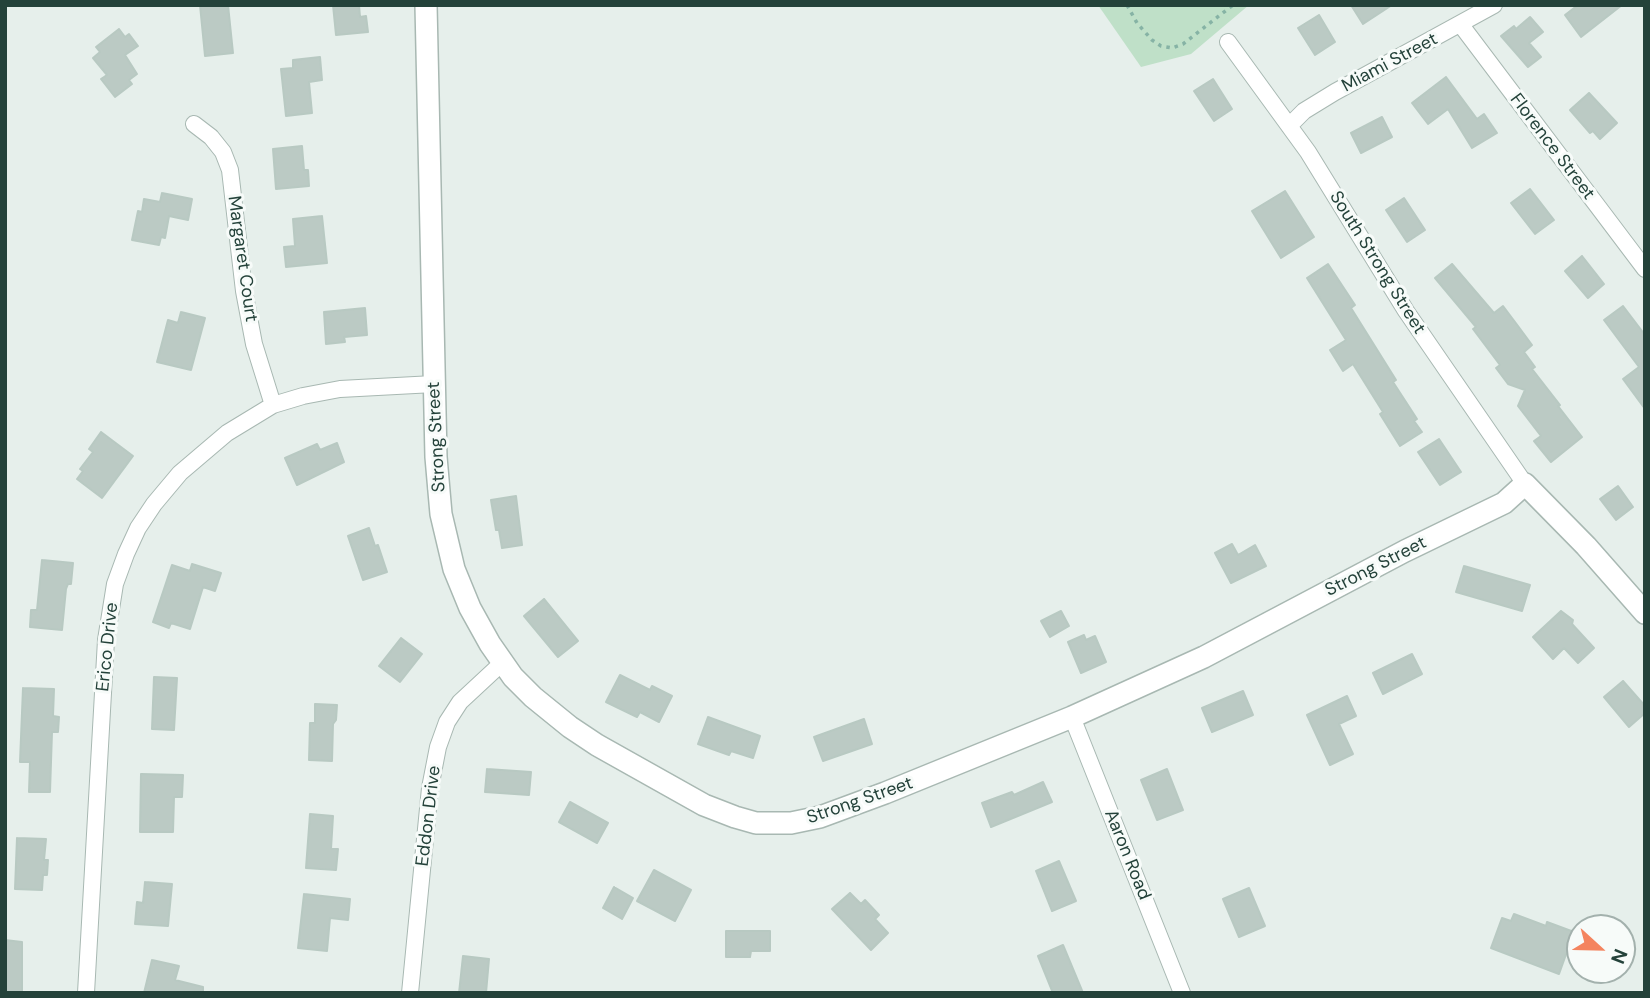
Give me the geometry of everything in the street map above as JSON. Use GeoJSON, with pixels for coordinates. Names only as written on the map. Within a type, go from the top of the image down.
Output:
{"type":"FeatureCollection","features":[{"type":"Feature","properties":{"kind":"street","name":"Strong Street"},"geometry":{"type":"LineString","coordinates":[[426,5],[438,486],[446,542],[454,569],[470,608],[502,663],[547,710],[597,745],[704,805],[756,823],[791,823],[835,813],[1072,717],[1203,657],[1405,551],[1504,503],[1525,484]]}},
{"type":"Feature","properties":{"kind":"street","name":"Miami Street"},"geometry":{"type":"LineString","coordinates":[[1289,126],[1304,111],[1335,92],[1494,5]]}},
{"type":"Feature","properties":{"kind":"street","name":"Florence Street"},"geometry":{"type":"LineString","coordinates":[[1461,25],[1645,269]]}},
{"type":"Feature","properties":{"kind":"street","name":"South Strong Street"},"geometry":{"type":"LineString","coordinates":[[1228,42],[1289,126],[1400,302],[1525,484]]}},
{"type":"Feature","properties":{"kind":"street","name":"Margaret Court"},"geometry":{"type":"LineString","coordinates":[[194,124],[211,137],[223,152],[230,170],[244,291],[254,344],[273,405]]}},
{"type":"Feature","properties":{"kind":"street","name":"Erico Drive"},"geometry":{"type":"LineString","coordinates":[[86,993],[106,640],[115,584],[138,528],[180,473],[227,433],[273,405],[340,389],[434,384]]}},
{"type":"Feature","properties":{"kind":"street"},"geometry":{"type":"LineString","coordinates":[[1525,484],[1586,546],[1645,613]]}},
{"type":"Feature","properties":{"kind":"street","name":"Eddon Drive"},"geometry":{"type":"LineString","coordinates":[[410,993],[430,788],[438,747],[447,722],[460,702],[502,663]]}},
{"type":"Feature","properties":{"kind":"street","name":"Aaron Road"},"geometry":{"type":"LineString","coordinates":[[1072,717],[1182,993]]}},
{"type":"Feature","properties":{"kind":"path"},"geometry":{"type":"LineString","coordinates":[[1127,5],[1152,40],[1161,46],[1172,48],[1183,44],[1233,5]]}},
{"type":"Feature","properties":{"kind":"green space"},"geometry":{"type":"Polygon","coordinates":[[[1098,5],[1249,5],[1191,54],[1141,67],[1098,5]]]}},
{"type":"Feature","properties":{"kind":"building"},"geometry":{"type":"Polygon","coordinates":[[[200,5],[228,5],[233,53],[205,56],[200,5]]]}},
{"type":"Feature","properties":{"kind":"building"},"geometry":{"type":"Polygon","coordinates":[[[333,5],[359,5],[360,17],[366,16],[368,32],[336,35],[333,5]]]}},
{"type":"Feature","properties":{"kind":"building"},"geometry":{"type":"Polygon","coordinates":[[[1351,5],[1392,5],[1363,24],[1351,5]]]}},
{"type":"Feature","properties":{"kind":"building"},"geometry":{"type":"Polygon","coordinates":[[[1578,5],[1622,5],[1581,37],[1565,15],[1578,5]]]}},
{"type":"Feature","properties":{"kind":"building"},"geometry":{"type":"Polygon","coordinates":[[[1319,15],[1335,42],[1315,55],[1298,28],[1319,15]]]}},
{"type":"Feature","properties":{"kind":"building"},"geometry":{"type":"Polygon","coordinates":[[[1530,17],[1543,32],[1529,43],[1541,57],[1528,67],[1501,36],[1514,26],[1516,29],[1530,17]]]}},
{"type":"Feature","properties":{"kind":"building"},"geometry":{"type":"Polygon","coordinates":[[[119,29],[125,37],[129,34],[138,46],[125,55],[137,74],[129,80],[132,84],[115,97],[101,79],[107,75],[93,58],[100,52],[96,47],[119,29]]]}},
{"type":"Feature","properties":{"kind":"building"},"geometry":{"type":"Polygon","coordinates":[[[320,57],[322,80],[309,82],[312,113],[286,116],[281,69],[293,68],[293,60],[320,57]]]}},
{"type":"Feature","properties":{"kind":"building"},"geometry":{"type":"Polygon","coordinates":[[[1446,77],[1477,119],[1484,114],[1497,133],[1472,148],[1448,109],[1428,124],[1412,103],[1446,77]]]}},
{"type":"Feature","properties":{"kind":"building"},"geometry":{"type":"Polygon","coordinates":[[[1213,79],[1232,109],[1214,121],[1194,91],[1213,79]]]}},
{"type":"Feature","properties":{"kind":"building"},"geometry":{"type":"Polygon","coordinates":[[[1589,93],[1617,123],[1600,139],[1593,131],[1590,133],[1570,110],[1589,93]]]}},
{"type":"Feature","properties":{"kind":"building"},"geometry":{"type":"Polygon","coordinates":[[[1382,117],[1392,137],[1361,153],[1351,133],[1382,117]]]}},
{"type":"Feature","properties":{"kind":"building"},"geometry":{"type":"Polygon","coordinates":[[[302,146],[304,170],[308,170],[309,186],[276,189],[273,149],[302,146]]]}},
{"type":"Feature","properties":{"kind":"building"},"geometry":{"type":"Polygon","coordinates":[[[1530,189],[1554,220],[1535,234],[1511,203],[1530,189]]]}},
{"type":"Feature","properties":{"kind":"building"},"geometry":{"type":"Polygon","coordinates":[[[1285,191],[1314,237],[1281,258],[1252,211],[1285,191]]]}},
{"type":"Feature","properties":{"kind":"building"},"geometry":{"type":"Polygon","coordinates":[[[162,193],[192,199],[188,220],[169,216],[165,238],[161,237],[159,245],[132,240],[138,211],[142,212],[144,199],[160,202],[162,193]]]}},
{"type":"Feature","properties":{"kind":"building"},"geometry":{"type":"Polygon","coordinates":[[[1404,198],[1425,230],[1407,242],[1386,210],[1404,198]]]}},
{"type":"Feature","properties":{"kind":"building"},"geometry":{"type":"Polygon","coordinates":[[[322,216],[327,263],[286,267],[284,247],[295,246],[293,219],[322,216]]]}},
{"type":"Feature","properties":{"kind":"building"},"geometry":{"type":"Polygon","coordinates":[[[1582,256],[1604,284],[1588,298],[1565,271],[1582,256]]]}},
{"type":"Feature","properties":{"kind":"building"},"geometry":{"type":"Polygon","coordinates":[[[1328,264],[1355,305],[1351,308],[1417,419],[1414,421],[1422,432],[1400,446],[1380,414],[1383,412],[1353,364],[1343,371],[1330,350],[1346,340],[1307,278],[1328,264]]]}},
{"type":"Feature","properties":{"kind":"building"},"geometry":{"type":"Polygon","coordinates":[[[1452,264],[1494,313],[1503,306],[1532,345],[1524,352],[1535,367],[1532,369],[1582,437],[1551,462],[1534,441],[1541,436],[1518,406],[1525,390],[1508,384],[1496,368],[1500,365],[1473,329],[1476,327],[1435,278],[1452,264]]]}},
{"type":"Feature","properties":{"kind":"building"},"geometry":{"type":"Polygon","coordinates":[[[1623,306],[1645,335],[1645,409],[1623,379],[1639,367],[1604,320],[1623,306]]]}},
{"type":"Feature","properties":{"kind":"building"},"geometry":{"type":"Polygon","coordinates":[[[365,308],[367,335],[344,337],[345,342],[326,344],[324,312],[365,308]]]}},
{"type":"Feature","properties":{"kind":"building"},"geometry":{"type":"Polygon","coordinates":[[[181,312],[205,318],[191,370],[157,362],[168,320],[178,323],[181,312]]]}},
{"type":"Feature","properties":{"kind":"building"},"geometry":{"type":"Polygon","coordinates":[[[101,432],[133,456],[102,498],[77,479],[83,471],[80,469],[93,452],[89,449],[101,432]]]}},
{"type":"Feature","properties":{"kind":"building"},"geometry":{"type":"Polygon","coordinates":[[[1439,439],[1461,472],[1440,485],[1418,452],[1439,439]]]}},
{"type":"Feature","properties":{"kind":"building"},"geometry":{"type":"Polygon","coordinates":[[[337,443],[344,462],[297,485],[285,458],[317,444],[320,450],[337,443]]]}},
{"type":"Feature","properties":{"kind":"building"},"geometry":{"type":"Polygon","coordinates":[[[1618,486],[1633,507],[1616,520],[1600,499],[1618,486]]]}},
{"type":"Feature","properties":{"kind":"building"},"geometry":{"type":"Polygon","coordinates":[[[516,496],[522,545],[502,548],[491,500],[516,496]]]}},
{"type":"Feature","properties":{"kind":"building"},"geometry":{"type":"Polygon","coordinates":[[[369,528],[387,572],[363,580],[348,536],[369,528]]]}},
{"type":"Feature","properties":{"kind":"building"},"geometry":{"type":"Polygon","coordinates":[[[1232,544],[1238,555],[1255,545],[1266,566],[1231,583],[1215,553],[1232,544]]]}},
{"type":"Feature","properties":{"kind":"building"},"geometry":{"type":"Polygon","coordinates":[[[42,560],[73,563],[71,584],[68,584],[66,589],[62,630],[30,627],[31,610],[37,610],[42,560]]]}},
{"type":"Feature","properties":{"kind":"building"},"geometry":{"type":"Polygon","coordinates":[[[192,564],[221,573],[215,591],[203,587],[190,629],[171,623],[169,628],[153,622],[172,565],[190,571],[192,564]]]}},
{"type":"Feature","properties":{"kind":"building"},"geometry":{"type":"Polygon","coordinates":[[[1464,566],[1530,585],[1522,611],[1456,592],[1464,566]]]}},
{"type":"Feature","properties":{"kind":"building"},"geometry":{"type":"Polygon","coordinates":[[[544,599],[578,641],[558,657],[524,616],[544,599]]]}},
{"type":"Feature","properties":{"kind":"building"},"geometry":{"type":"Polygon","coordinates":[[[1061,611],[1069,626],[1050,637],[1041,621],[1061,611]]]}},
{"type":"Feature","properties":{"kind":"building"},"geometry":{"type":"Polygon","coordinates":[[[1561,611],[1573,620],[1572,624],[1594,648],[1578,663],[1564,648],[1553,659],[1533,637],[1561,611]]]}},
{"type":"Feature","properties":{"kind":"building"},"geometry":{"type":"Polygon","coordinates":[[[1084,635],[1086,640],[1095,636],[1106,662],[1081,673],[1068,642],[1084,635]]]}},
{"type":"Feature","properties":{"kind":"building"},"geometry":{"type":"Polygon","coordinates":[[[401,638],[422,654],[400,682],[379,666],[401,638]]]}},
{"type":"Feature","properties":{"kind":"building"},"geometry":{"type":"Polygon","coordinates":[[[1412,654],[1422,674],[1383,694],[1373,673],[1412,654]]]}},
{"type":"Feature","properties":{"kind":"building"},"geometry":{"type":"Polygon","coordinates":[[[620,675],[650,690],[652,686],[672,696],[659,722],[640,712],[637,717],[606,702],[620,675]]]}},
{"type":"Feature","properties":{"kind":"building"},"geometry":{"type":"Polygon","coordinates":[[[154,677],[177,678],[174,730],[152,729],[154,677]]]}},
{"type":"Feature","properties":{"kind":"building"},"geometry":{"type":"Polygon","coordinates":[[[1623,681],[1645,706],[1645,713],[1629,727],[1604,697],[1623,681]]]}},
{"type":"Feature","properties":{"kind":"building"},"geometry":{"type":"Polygon","coordinates":[[[23,688],[54,689],[53,716],[59,717],[58,732],[52,732],[50,792],[29,792],[30,762],[20,762],[23,688]]]}},
{"type":"Feature","properties":{"kind":"building"},"geometry":{"type":"Polygon","coordinates":[[[1243,691],[1253,715],[1212,732],[1202,708],[1243,691]]]}},
{"type":"Feature","properties":{"kind":"building"},"geometry":{"type":"Polygon","coordinates":[[[1347,696],[1356,716],[1339,724],[1353,754],[1330,765],[1307,715],[1347,696]]]}},
{"type":"Feature","properties":{"kind":"building"},"geometry":{"type":"Polygon","coordinates":[[[315,704],[337,705],[336,720],[333,724],[332,761],[309,760],[310,723],[315,723],[315,704]]]}},
{"type":"Feature","properties":{"kind":"building"},"geometry":{"type":"Polygon","coordinates":[[[708,717],[760,736],[753,758],[731,751],[729,755],[698,744],[708,717]]]}},
{"type":"Feature","properties":{"kind":"building"},"geometry":{"type":"Polygon","coordinates":[[[864,719],[872,744],[823,761],[814,737],[864,719]]]}},
{"type":"Feature","properties":{"kind":"building"},"geometry":{"type":"Polygon","coordinates":[[[487,769],[531,772],[529,795],[485,792],[487,769]]]}},
{"type":"Feature","properties":{"kind":"building"},"geometry":{"type":"Polygon","coordinates":[[[1167,769],[1183,810],[1157,820],[1141,780],[1167,769]]]}},
{"type":"Feature","properties":{"kind":"building"},"geometry":{"type":"Polygon","coordinates":[[[141,774],[183,775],[182,797],[174,797],[173,832],[140,832],[141,774]]]}},
{"type":"Feature","properties":{"kind":"building"},"geometry":{"type":"Polygon","coordinates":[[[1043,782],[1052,802],[991,827],[982,803],[1012,792],[1014,795],[1043,782]]]}},
{"type":"Feature","properties":{"kind":"building"},"geometry":{"type":"Polygon","coordinates":[[[570,802],[608,823],[597,843],[559,822],[570,802]]]}},
{"type":"Feature","properties":{"kind":"building"},"geometry":{"type":"Polygon","coordinates":[[[310,814],[333,816],[331,849],[338,849],[336,870],[306,868],[310,814]]]}},
{"type":"Feature","properties":{"kind":"building"},"geometry":{"type":"Polygon","coordinates":[[[17,838],[46,839],[44,860],[48,860],[47,875],[43,875],[42,890],[15,889],[17,838]]]}},
{"type":"Feature","properties":{"kind":"building"},"geometry":{"type":"Polygon","coordinates":[[[1059,861],[1076,901],[1052,911],[1036,871],[1059,861]]]}},
{"type":"Feature","properties":{"kind":"building"},"geometry":{"type":"Polygon","coordinates":[[[654,870],[691,890],[675,921],[637,901],[654,870]]]}},
{"type":"Feature","properties":{"kind":"building"},"geometry":{"type":"Polygon","coordinates":[[[145,882],[172,884],[168,926],[135,924],[137,902],[143,903],[145,882]]]}},
{"type":"Feature","properties":{"kind":"building"},"geometry":{"type":"Polygon","coordinates":[[[614,887],[633,898],[622,919],[603,908],[614,887]]]}},
{"type":"Feature","properties":{"kind":"building"},"geometry":{"type":"Polygon","coordinates":[[[1249,888],[1265,926],[1239,937],[1223,899],[1249,888]]]}},
{"type":"Feature","properties":{"kind":"building"},"geometry":{"type":"Polygon","coordinates":[[[850,893],[861,904],[865,900],[879,915],[875,919],[888,933],[871,950],[832,909],[850,893]]]}},
{"type":"Feature","properties":{"kind":"building"},"geometry":{"type":"Polygon","coordinates":[[[304,894],[350,899],[348,920],[330,918],[327,951],[298,948],[304,894]]]}},
{"type":"Feature","properties":{"kind":"building"},"geometry":{"type":"Polygon","coordinates":[[[1514,914],[1546,926],[1547,922],[1566,929],[1566,954],[1559,974],[1491,948],[1502,918],[1511,921],[1514,914]]]}},
{"type":"Feature","properties":{"kind":"building"},"geometry":{"type":"Polygon","coordinates":[[[726,931],[770,931],[770,951],[751,951],[750,957],[726,957],[726,931]]]}},
{"type":"Feature","properties":{"kind":"building"},"geometry":{"type":"Polygon","coordinates":[[[5,940],[22,942],[22,993],[5,993],[5,940]]]}},
{"type":"Feature","properties":{"kind":"building"},"geometry":{"type":"Polygon","coordinates":[[[1063,945],[1083,993],[1053,993],[1038,956],[1063,945]]]}},
{"type":"Feature","properties":{"kind":"building"},"geometry":{"type":"Polygon","coordinates":[[[463,956],[489,959],[486,993],[459,993],[463,956]]]}},
{"type":"Feature","properties":{"kind":"building"},"geometry":{"type":"Polygon","coordinates":[[[152,960],[179,966],[175,980],[203,987],[203,993],[144,993],[152,960]]]}}]}
